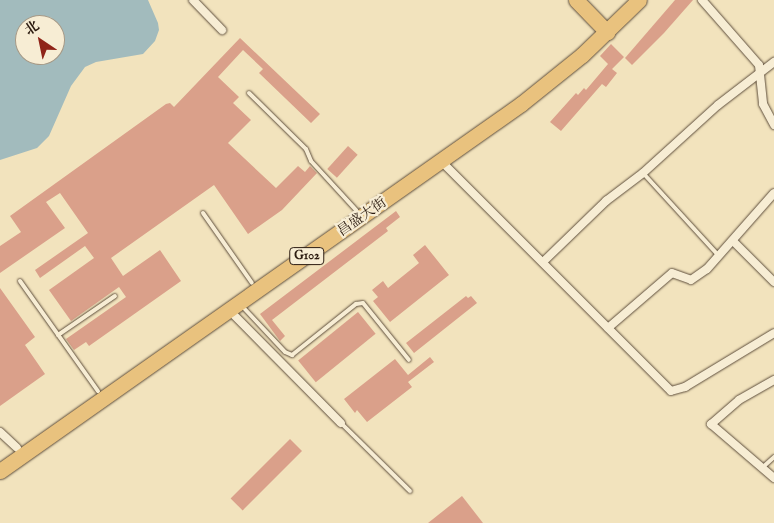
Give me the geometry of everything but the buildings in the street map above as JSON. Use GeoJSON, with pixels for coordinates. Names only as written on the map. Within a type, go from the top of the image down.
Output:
{"type":"FeatureCollection","features":[{"type":"Feature","properties":{"kind":"highway"},"geometry":{"type":"LineString","coordinates":[[576,0],[604,28]]}},
{"type":"Feature","properties":{"kind":"highway","name":"昌盛大街"},"geometry":{"type":"LineString","coordinates":[[0,471],[441,161],[552,80],[604,28],[626,0]]}},
{"type":"Feature","properties":{"kind":"highway","name":"昌盛大街"},"geometry":{"type":"LineString","coordinates":[[0,460],[515,97],[640,0]]}},
{"type":"Feature","properties":{"kind":"street"},"geometry":{"type":"LineString","coordinates":[[193,0],[222,30]]}},
{"type":"Feature","properties":{"kind":"street"},"geometry":{"type":"LineString","coordinates":[[702,0],[753,56],[761,72],[763,104],[774,125]]}},
{"type":"Feature","properties":{"kind":"street"},"geometry":{"type":"LineString","coordinates":[[543,262],[606,201],[643,173],[718,105],[774,62]]}},
{"type":"Feature","properties":{"kind":"street"},"geometry":{"type":"LineString","coordinates":[[441,161],[671,391],[685,387],[774,333]]}},
{"type":"Feature","properties":{"kind":"street"},"geometry":{"type":"LineString","coordinates":[[608,328],[672,273],[686,280],[696,278],[719,256],[774,193]]}},
{"type":"Feature","properties":{"kind":"street"},"geometry":{"type":"LineString","coordinates":[[733,240],[774,282]]}},
{"type":"Feature","properties":{"kind":"street"},"geometry":{"type":"LineString","coordinates":[[234,307],[341,422]]}},
{"type":"Feature","properties":{"kind":"street"},"geometry":{"type":"LineString","coordinates":[[774,380],[739,400],[711,424],[774,478]]}},
{"type":"Feature","properties":{"kind":"street"},"geometry":{"type":"LineString","coordinates":[[0,432],[17,448]]}},
{"type":"Feature","properties":{"kind":"lane"},"geometry":{"type":"LineString","coordinates":[[250,93],[306,149],[311,161],[356,210]]}},
{"type":"Feature","properties":{"kind":"lane"},"geometry":{"type":"LineString","coordinates":[[643,173],[719,256]]}},
{"type":"Feature","properties":{"kind":"lane"},"geometry":{"type":"LineString","coordinates":[[203,213],[252,283]]}},
{"type":"Feature","properties":{"kind":"lane"},"geometry":{"type":"LineString","coordinates":[[20,281],[98,391]]}},
{"type":"Feature","properties":{"kind":"lane"},"geometry":{"type":"LineString","coordinates":[[58,335],[115,296]]}},
{"type":"Feature","properties":{"kind":"lane"},"geometry":{"type":"LineString","coordinates":[[234,307],[285,352],[292,355],[356,304],[362,303],[409,360]]}},
{"type":"Feature","properties":{"kind":"lane"},"geometry":{"type":"LineString","coordinates":[[341,422],[410,491]]}},
{"type":"Feature","properties":{"kind":"lane"},"geometry":{"type":"LineString","coordinates":[[762,468],[774,457]]}},
{"type":"Feature","properties":{"kind":"water"},"geometry":{"type":"Polygon","coordinates":[[[0,0],[148,0],[158,23],[159,30],[155,41],[143,54],[96,62],[85,67],[71,86],[49,136],[37,148],[0,160],[0,0]]]}}]}
